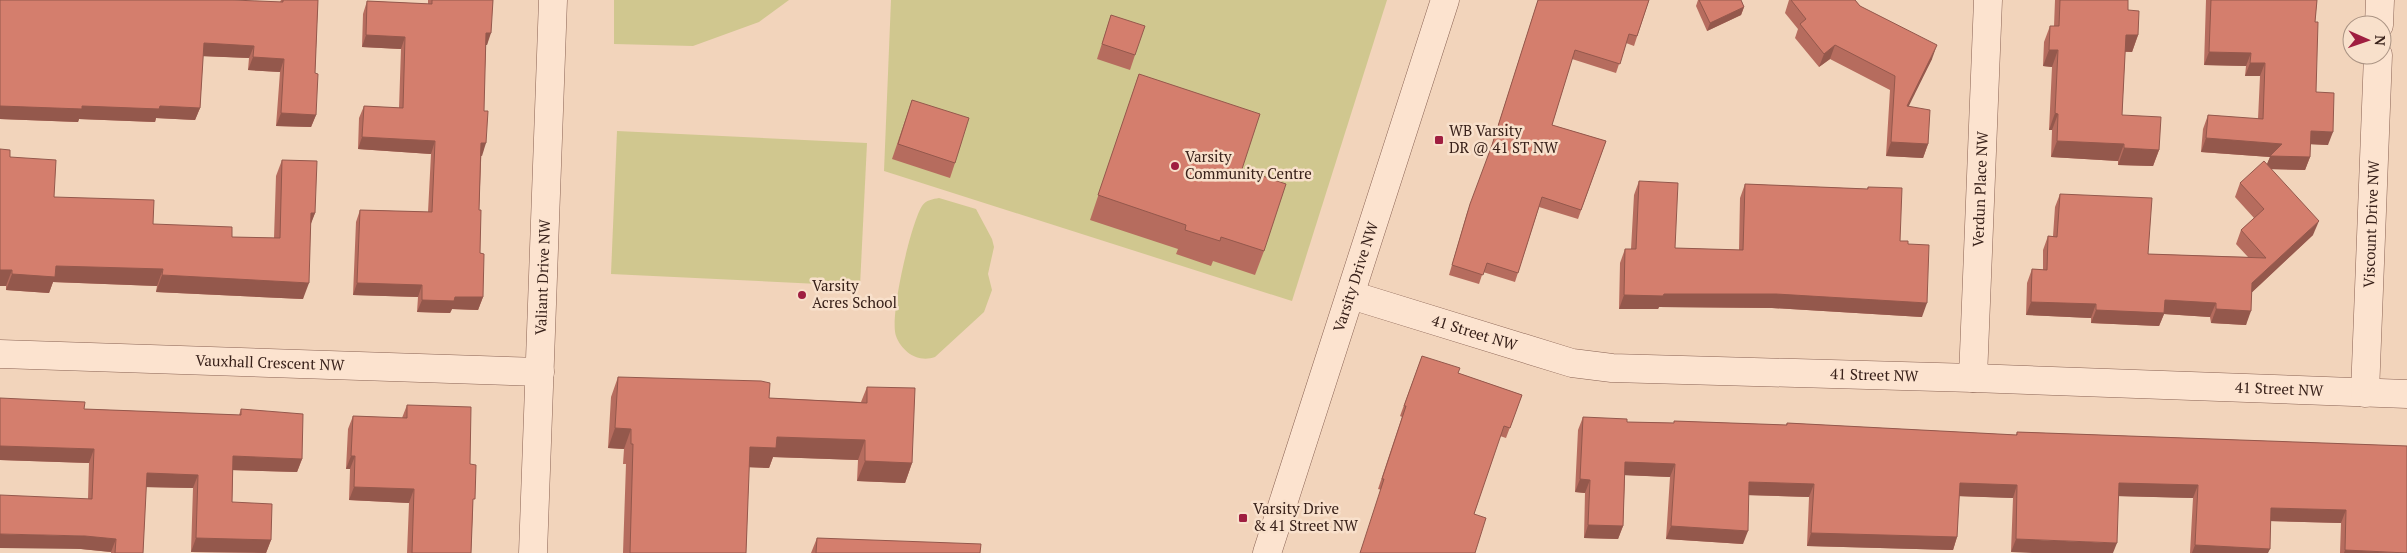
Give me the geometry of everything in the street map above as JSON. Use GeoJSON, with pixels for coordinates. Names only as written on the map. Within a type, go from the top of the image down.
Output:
{"type":"FeatureCollection","features":[{"type":"Feature","properties":{"kind":"street","name":"Valiant Drive NW"},"geometry":{"type":"LineString","coordinates":[[533,553],[553,0]]}},
{"type":"Feature","properties":{"kind":"street","name":"Varsity Drive NW"},"geometry":{"type":"LineString","coordinates":[[1267,553],[1445,0]]}},
{"type":"Feature","properties":{"kind":"street","name":"Verdun Place NW"},"geometry":{"type":"LineString","coordinates":[[1973,378],[1988,0]]}},
{"type":"Feature","properties":{"kind":"street"},"geometry":{"type":"LineString","coordinates":[[2379,15],[2380,0]]}},
{"type":"Feature","properties":{"kind":"street","name":"Viscount Drive NW"},"geometry":{"type":"LineString","coordinates":[[2365,393],[2378,65]]}},
{"type":"Feature","properties":{"kind":"street","name":"41 Street NW"},"geometry":{"type":"LineString","coordinates":[[1351,295],[1572,363],[1612,368],[1973,378],[2407,394]]}},
{"type":"Feature","properties":{"kind":"street","name":"Vauxhall Crescent NW"},"geometry":{"type":"LineString","coordinates":[[0,354],[540,372]]}},
{"type":"Feature","properties":{"kind":"shaded area"},"geometry":{"type":"Polygon","coordinates":[[[614,0],[789,0],[759,22],[693,46],[614,44],[614,0]]]}},
{"type":"Feature","properties":{"kind":"shaded area"},"geometry":{"type":"Polygon","coordinates":[[[891,0],[1387,0],[1292,301],[884,171],[891,0]]]}},
{"type":"Feature","properties":{"kind":"shaded area"},"geometry":{"type":"Polygon","coordinates":[[[617,131],[867,143],[860,286],[611,274],[617,131]]]}},
{"type":"Feature","properties":{"kind":"shaded area"},"geometry":{"type":"Polygon","coordinates":[[[939,198],[976,209],[992,239],[994,247],[988,274],[992,290],[984,312],[935,357],[923,358],[911,355],[899,342],[895,326],[896,310],[902,270],[917,216],[926,202],[939,198]]]}},
{"type":"Feature","properties":{"kind":"building"},"geometry":{"type":"Polygon","coordinates":[[[0,0],[233,0],[283,2],[283,0],[318,0],[315,73],[318,74],[316,115],[281,113],[284,59],[253,57],[254,46],[204,43],[200,108],[160,106],[159,109],[82,106],[82,109],[0,106],[0,0]]]}},
{"type":"Feature","properties":{"kind":"building"},"geometry":{"type":"Polygon","coordinates":[[[432,0],[493,0],[491,33],[486,33],[484,111],[488,111],[486,143],[481,143],[479,210],[481,210],[480,253],[484,254],[483,297],[455,297],[454,301],[422,300],[422,285],[357,283],[360,210],[432,212],[435,141],[362,137],[364,106],[403,108],[405,37],[366,35],[367,1],[432,4],[432,0]]]}},
{"type":"Feature","properties":{"kind":"building"},"geometry":{"type":"Polygon","coordinates":[[[1538,0],[1649,0],[1637,36],[1629,34],[1620,64],[1575,50],[1552,125],[1606,141],[1581,210],[1542,197],[1518,273],[1487,263],[1483,275],[1452,265],[1470,204],[1492,145],[1538,0]]]}},
{"type":"Feature","properties":{"kind":"building"},"geometry":{"type":"Polygon","coordinates":[[[1699,0],[1741,0],[1744,7],[1710,23],[1699,0]]]}},
{"type":"Feature","properties":{"kind":"building"},"geometry":{"type":"Polygon","coordinates":[[[1791,0],[1855,0],[1860,6],[1937,45],[1907,106],[1930,110],[1928,144],[1891,142],[1895,76],[1835,45],[1824,54],[1800,24],[1806,19],[1791,0]]]}},
{"type":"Feature","properties":{"kind":"building"},"geometry":{"type":"Polygon","coordinates":[[[2060,0],[2128,0],[2128,10],[2139,11],[2138,35],[2126,35],[2122,115],[2161,117],[2159,150],[2124,148],[2124,144],[2057,141],[2058,114],[2055,113],[2058,50],[2049,50],[2050,26],[2059,26],[2060,0]]]}},
{"type":"Feature","properties":{"kind":"building"},"geometry":{"type":"Polygon","coordinates":[[[2211,0],[2317,0],[2315,22],[2318,22],[2316,92],[2334,93],[2333,132],[2311,131],[2310,157],[2270,156],[2282,144],[2206,138],[2208,115],[2263,119],[2265,63],[2250,63],[2251,53],[2209,52],[2211,0]]]}},
{"type":"Feature","properties":{"kind":"building"},"geometry":{"type":"Polygon","coordinates":[[[1111,15],[1145,26],[1135,55],[1102,44],[1111,15]]]}},
{"type":"Feature","properties":{"kind":"building","name":"Varsity Community Centre"},"geometry":{"type":"Polygon","coordinates":[[[1139,74],[1260,114],[1242,169],[1286,184],[1264,251],[1221,237],[1220,241],[1185,230],[1186,225],[1098,195],[1139,74]]]}},
{"type":"Feature","properties":{"kind":"building"},"geometry":{"type":"Polygon","coordinates":[[[912,100],[969,118],[955,163],[898,144],[912,100]]]}},
{"type":"Feature","properties":{"kind":"building"},"geometry":{"type":"Polygon","coordinates":[[[0,149],[10,150],[10,157],[56,160],[54,197],[154,200],[153,224],[232,227],[232,237],[280,238],[282,160],[317,161],[315,213],[311,213],[309,283],[162,275],[163,269],[56,266],[55,277],[12,274],[12,270],[0,270],[0,149]]]}},
{"type":"Feature","properties":{"kind":"building"},"geometry":{"type":"Polygon","coordinates":[[[2264,161],[2319,221],[2252,283],[2251,311],[2216,309],[2216,303],[2165,300],[2164,313],[2096,310],[2096,304],[2031,302],[2032,269],[2047,270],[2048,236],[2057,237],[2060,194],[2152,198],[2148,254],[2266,258],[2241,230],[2264,209],[2240,183],[2264,161]]]}},
{"type":"Feature","properties":{"kind":"building"},"geometry":{"type":"Polygon","coordinates":[[[1639,181],[1678,183],[1675,248],[1743,250],[1745,184],[1868,189],[1868,187],[1902,188],[1900,241],[1908,241],[1908,244],[1929,245],[1927,303],[1776,294],[1624,295],[1625,249],[1636,249],[1639,181]]]}},
{"type":"Feature","properties":{"kind":"building"},"geometry":{"type":"Polygon","coordinates":[[[1422,356],[1460,368],[1458,373],[1522,395],[1510,428],[1504,426],[1474,514],[1486,518],[1475,553],[1360,553],[1406,406],[1404,406],[1422,356]]]}},
{"type":"Feature","properties":{"kind":"building"},"geometry":{"type":"Polygon","coordinates":[[[618,377],[761,381],[770,383],[769,398],[867,403],[867,387],[915,388],[912,463],[865,461],[865,440],[777,437],[776,448],[750,447],[746,553],[630,553],[633,444],[631,444],[631,429],[615,428],[618,377]]]}},
{"type":"Feature","properties":{"kind":"building"},"geometry":{"type":"Polygon","coordinates":[[[0,398],[85,402],[84,409],[241,415],[241,409],[303,414],[302,459],[233,456],[232,502],[272,504],[271,540],[196,538],[198,475],[147,473],[143,553],[115,553],[116,539],[85,536],[0,534],[0,495],[92,499],[94,449],[0,446],[0,398]]]}},
{"type":"Feature","properties":{"kind":"building"},"geometry":{"type":"Polygon","coordinates":[[[407,405],[471,407],[470,464],[476,465],[471,553],[412,553],[414,489],[354,487],[355,456],[351,456],[353,416],[407,418],[407,405]]]}},
{"type":"Feature","properties":{"kind":"building"},"geometry":{"type":"Polygon","coordinates":[[[1583,417],[1627,419],[1627,422],[1674,423],[1674,421],[1787,425],[1787,423],[2017,435],[2017,432],[2407,446],[2407,553],[2345,550],[2346,510],[2271,508],[2270,549],[2195,545],[2198,485],[2119,483],[2117,543],[2016,539],[2017,485],[1960,483],[1957,537],[1811,533],[1814,484],[1749,482],[1748,531],[1671,526],[1675,464],[1625,462],[1623,526],[1588,525],[1590,480],[1580,479],[1583,417]]]}},
{"type":"Feature","properties":{"kind":"building"},"geometry":{"type":"Polygon","coordinates":[[[817,538],[981,544],[980,553],[816,553],[817,538]]]}},
{"type":"Feature","properties":{"kind":"place","name":"WB Varsity DR @ 41 ST NW"},"geometry":{"type":"Point","coordinates":[1439,140]}},
{"type":"Feature","properties":{"kind":"place","name":"Varsity Community Centre"},"geometry":{"type":"Point","coordinates":[1175,166]}},
{"type":"Feature","properties":{"kind":"place","name":"Varsity Acres School"},"geometry":{"type":"Point","coordinates":[802,295]}},
{"type":"Feature","properties":{"kind":"place","name":"Varsity Drive & 41 Street NW"},"geometry":{"type":"Point","coordinates":[1243,518]}}]}
